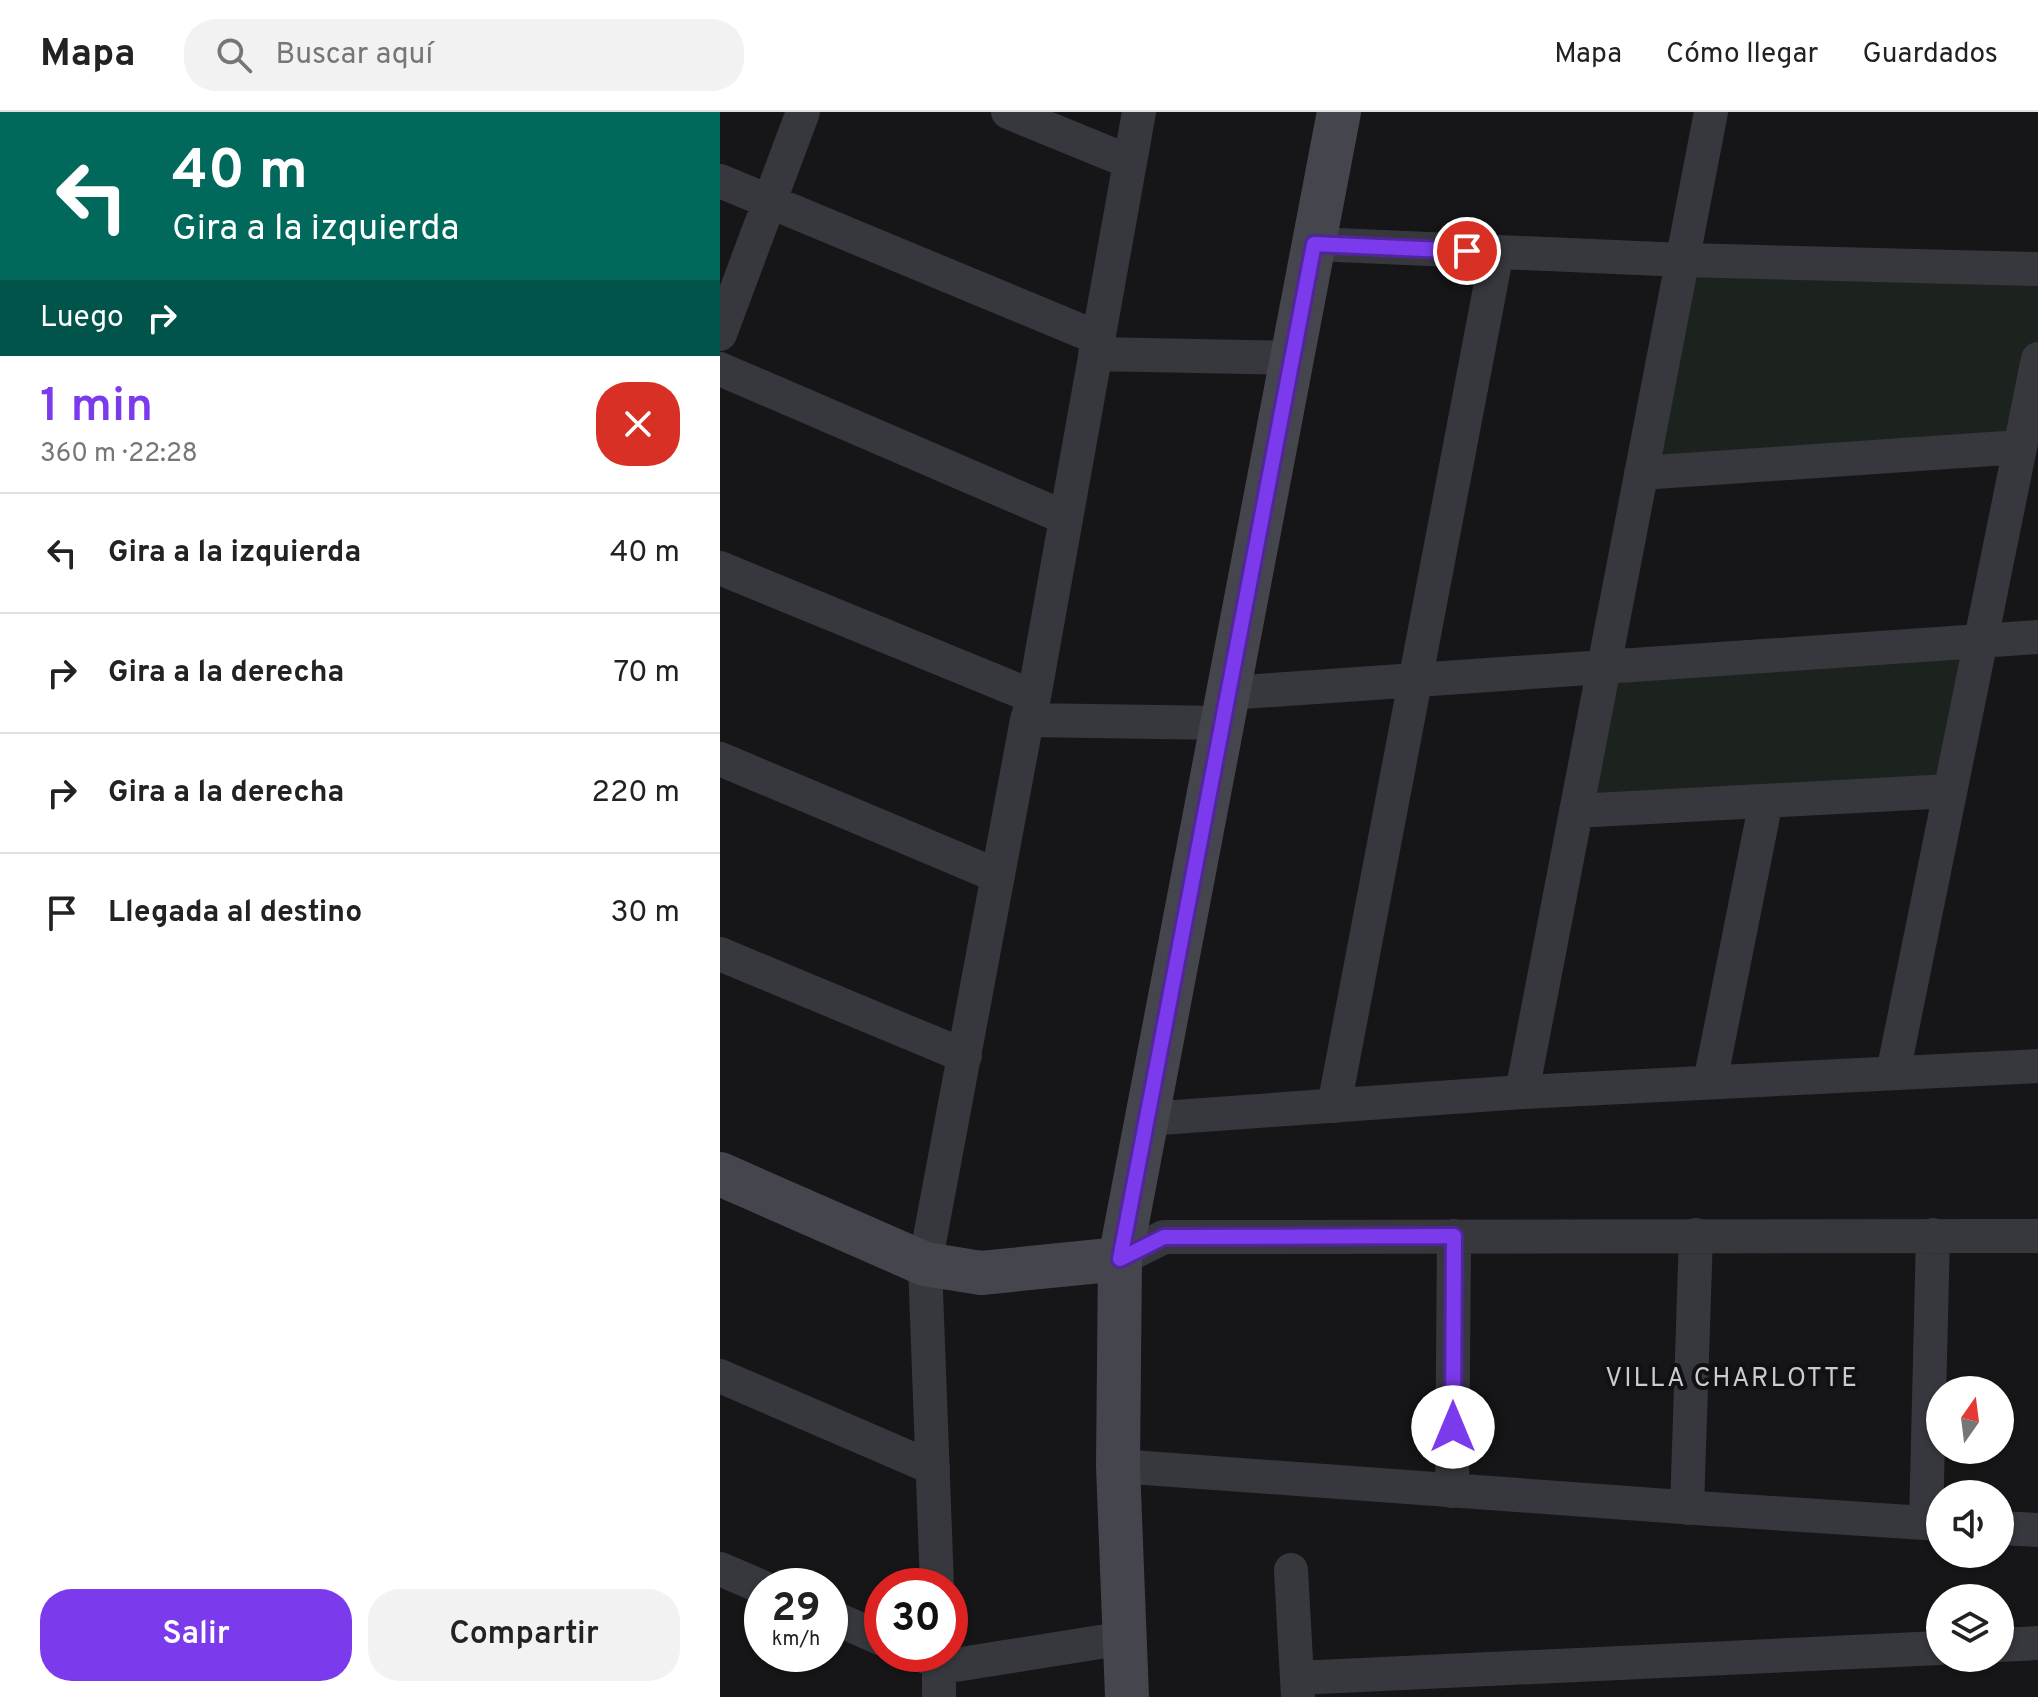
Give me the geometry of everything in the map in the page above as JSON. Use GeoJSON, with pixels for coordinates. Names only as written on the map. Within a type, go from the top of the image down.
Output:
{"type":"FeatureCollection","features":[{"type":"Feature","properties":{"kind":"street"},"geometry":{"type":"LineString","coordinates":[[720,334],[803,112]]}},
{"type":"Feature","properties":{"kind":"street"},"geometry":{"type":"LineString","coordinates":[[1008,112],[1130,162]]}},
{"type":"Feature","properties":{"kind":"street"},"geometry":{"type":"LineString","coordinates":[[936,1568],[925,1264],[1031,708],[1139,112]]}},
{"type":"Feature","properties":{"kind":"street"},"geometry":{"type":"LineString","coordinates":[[1127,1697],[1118,1466],[1120,1259],[1339,112]]}},
{"type":"Feature","properties":{"kind":"street"},"geometry":{"type":"LineString","coordinates":[[1522,1092],[1711,112]]}},
{"type":"Feature","properties":{"kind":"street"},"geometry":{"type":"LineString","coordinates":[[720,181],[1097,346],[1292,358]]}},
{"type":"Feature","properties":{"kind":"street"},"geometry":{"type":"LineString","coordinates":[[1314,244],[1683,260],[2038,269]]}},
{"type":"Feature","properties":{"kind":"street"},"geometry":{"type":"LineString","coordinates":[[1334,1106],[1497,252]]}},
{"type":"Feature","properties":{"kind":"street"},"geometry":{"type":"LineString","coordinates":[[1893,1073],[2038,359]]}},
{"type":"Feature","properties":{"kind":"street"},"geometry":{"type":"LineString","coordinates":[[720,369],[1066,518]]}},
{"type":"Feature","properties":{"kind":"street"},"geometry":{"type":"LineString","coordinates":[[1641,473],[2020,447]]}},
{"type":"Feature","properties":{"kind":"street"},"geometry":{"type":"LineString","coordinates":[[720,568],[1031,708],[1225,708],[1416,680],[2038,637]]}},
{"type":"Feature","properties":{"kind":"street"},"geometry":{"type":"LineString","coordinates":[[720,759],[998,876]]}},
{"type":"Feature","properties":{"kind":"street"},"geometry":{"type":"LineString","coordinates":[[1576,811],[1950,791]]}},
{"type":"Feature","properties":{"kind":"street"},"geometry":{"type":"LineString","coordinates":[[1710,1082],[1766,801]]}},
{"type":"Feature","properties":{"kind":"street"},"geometry":{"type":"LineString","coordinates":[[720,954],[965,1056]]}},
{"type":"Feature","properties":{"kind":"street"},"geometry":{"type":"LineString","coordinates":[[1147,1119],[1522,1092],[2038,1066]]}},
{"type":"Feature","properties":{"kind":"street"},"geometry":{"type":"LineString","coordinates":[[720,1174],[925,1264],[981,1273],[1120,1259],[1164,1237],[2038,1236]]}},
{"type":"Feature","properties":{"kind":"street"},"geometry":{"type":"LineString","coordinates":[[1687,1508],[1696,1235]]}},
{"type":"Feature","properties":{"kind":"street"},"geometry":{"type":"LineString","coordinates":[[1933,1235],[1933,1480]]}},
{"type":"Feature","properties":{"kind":"street"},"geometry":{"type":"LineString","coordinates":[[1452,1491],[1454,1236]]}},
{"type":"Feature","properties":{"kind":"street"},"geometry":{"type":"LineString","coordinates":[[720,1376],[933,1468]]}},
{"type":"Feature","properties":{"kind":"street"},"geometry":{"type":"LineString","coordinates":[[1118,1466],[1926,1524]]}},
{"type":"Feature","properties":{"kind":"street"},"geometry":{"type":"LineString","coordinates":[[2014,1529],[2038,1530]]}},
{"type":"Feature","properties":{"kind":"street"},"geometry":{"type":"LineString","coordinates":[[720,1569],[744,1579]]}},
{"type":"Feature","properties":{"kind":"street"},"geometry":{"type":"LineString","coordinates":[[1291,1570],[1298,1688],[1926,1649]]}},
{"type":"Feature","properties":{"kind":"street"},"geometry":{"type":"LineString","coordinates":[[968,1663],[1125,1638]]}},
{"type":"Feature","properties":{"kind":"street"},"geometry":{"type":"LineString","coordinates":[[2014,1644],[2038,1643]]}},
{"type":"Feature","properties":{"kind":"street"},"geometry":{"type":"LineString","coordinates":[[935,1672],[939,1697]]}},
{"type":"Feature","properties":{"kind":"shaded area"},"geometry":{"type":"Polygon","coordinates":[[[1683,260],[2038,269],[2038,359],[2020,447],[1641,473],[1683,260]]]}},
{"type":"Feature","properties":{"kind":"shaded area"},"geometry":{"type":"Polygon","coordinates":[[[1981,641],[1950,791],[1576,811],[1604,667],[1981,641]]]}},
{"type":"Feature","properties":{"kind":"district","name":"VILLA CHARLOTTE"},"geometry":{"type":"Point","coordinates":[1732,1379]}},
{"type":"Feature","properties":{"kind":"route"},"geometry":{"type":"LineString","coordinates":[[1453,1427],[1454,1236],[1164,1237],[1120,1259],[1314,244],[1467,251]]}}]}
